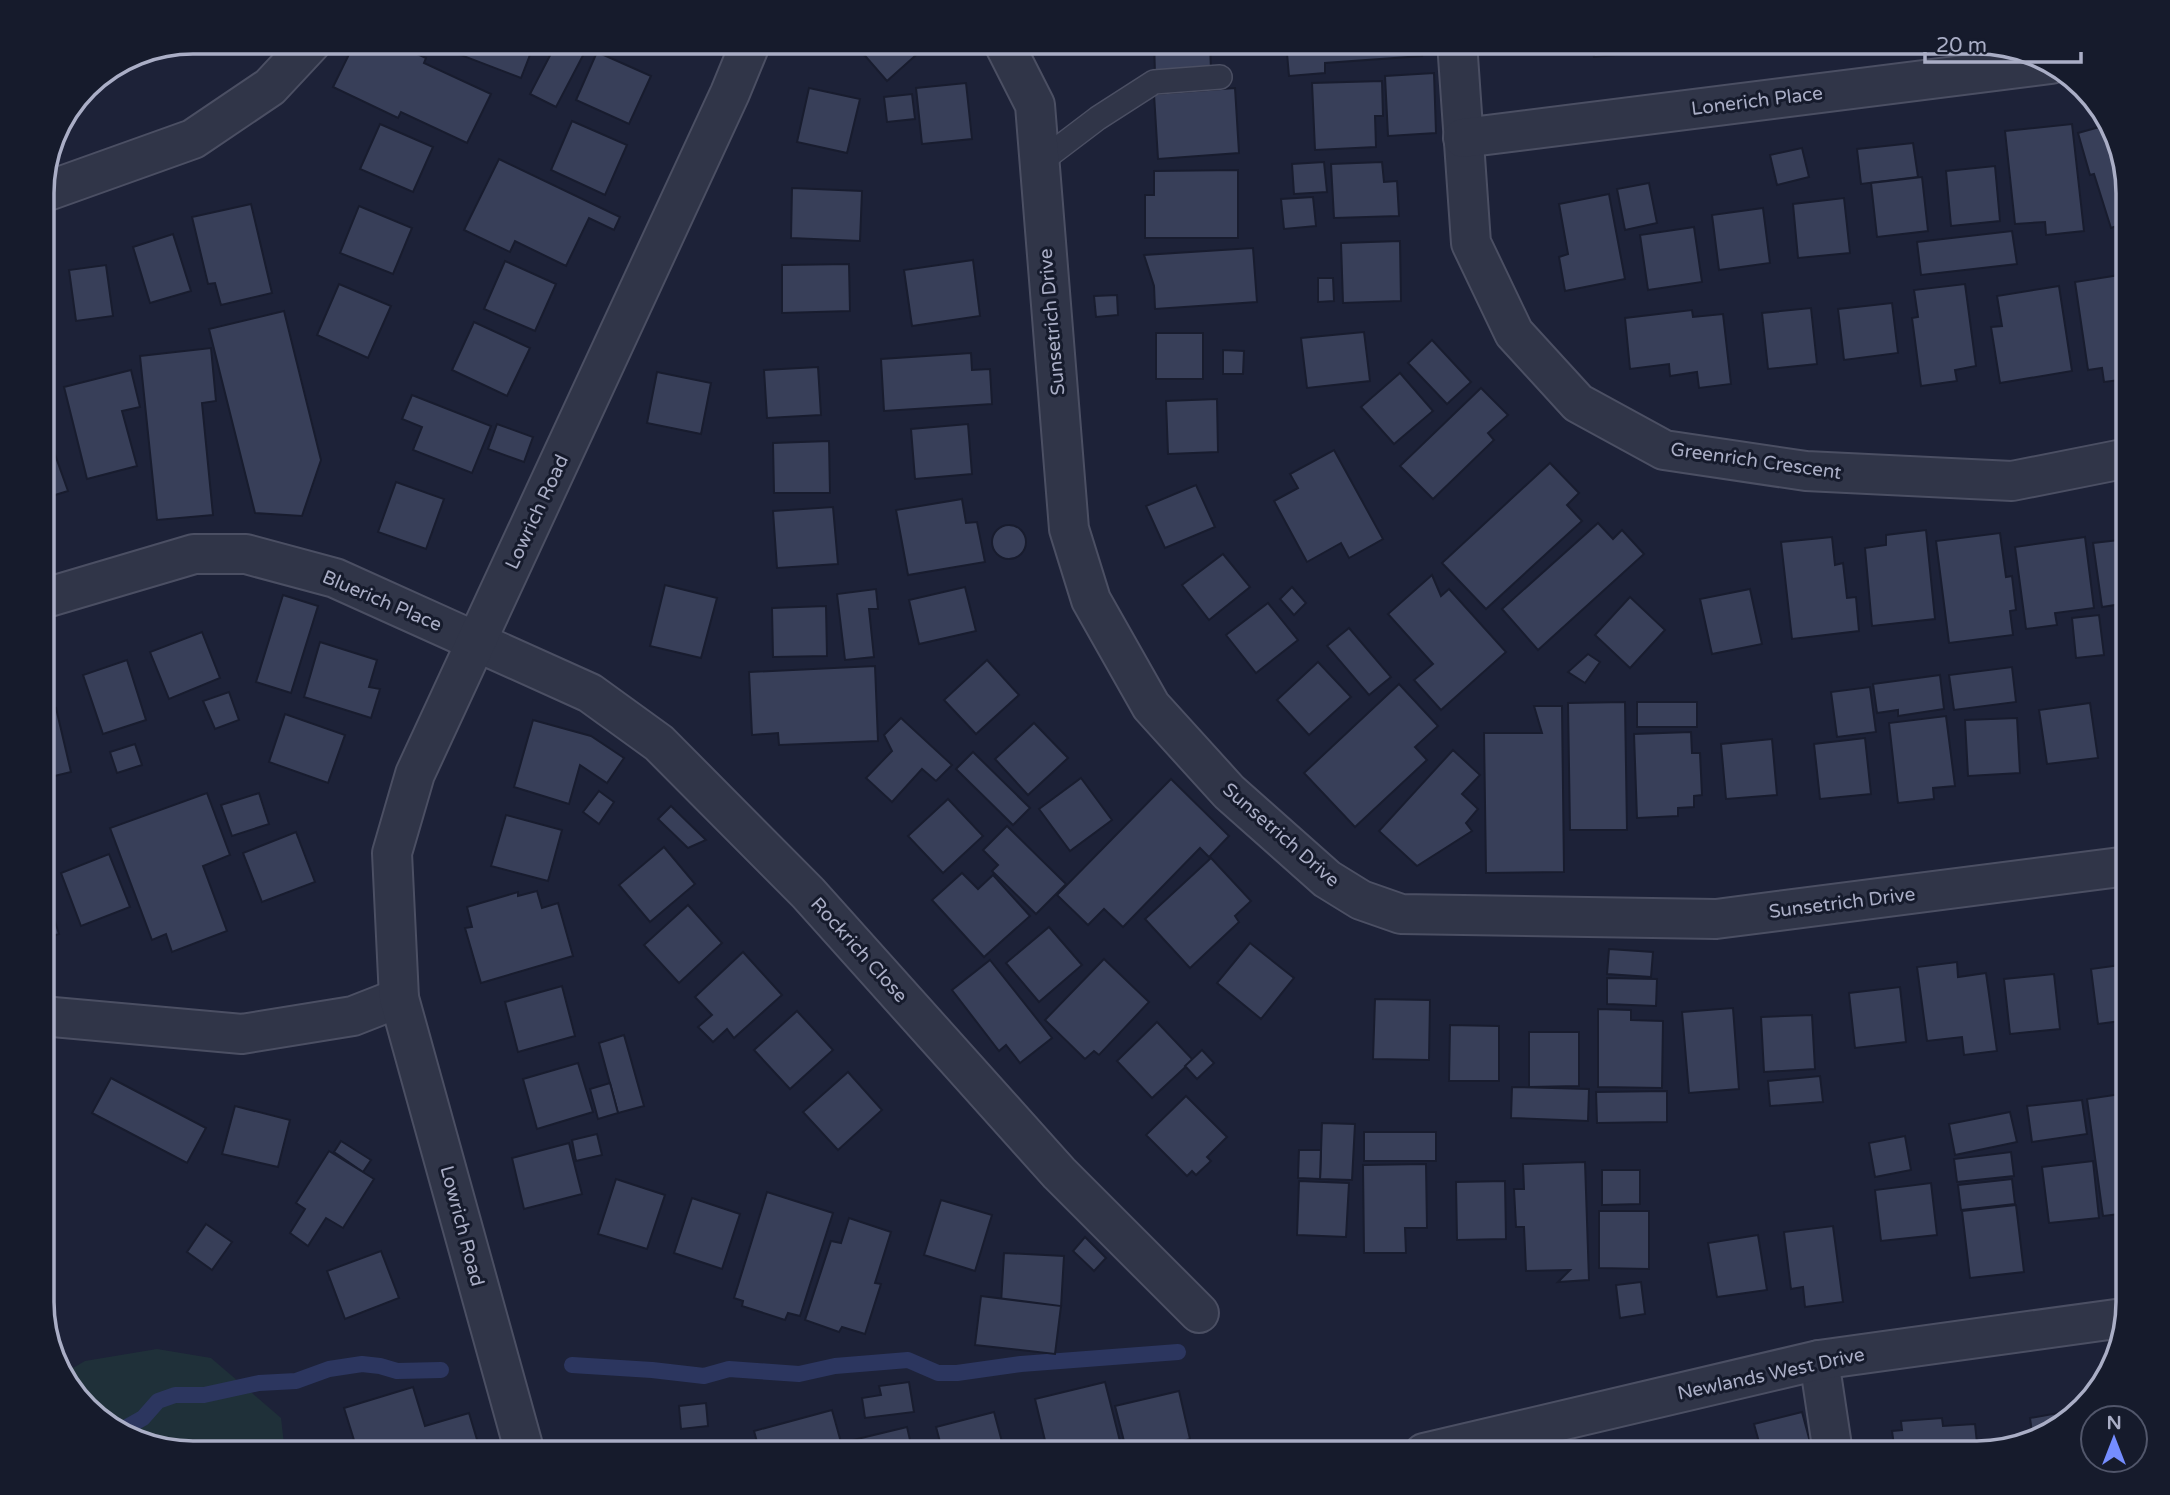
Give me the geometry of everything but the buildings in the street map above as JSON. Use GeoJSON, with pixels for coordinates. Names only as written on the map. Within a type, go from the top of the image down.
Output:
{"type":"FeatureCollection","features":[{"type":"Feature","properties":{"kind":"street","name":"Greenrich Crescent"},"geometry":{"type":"LineString","coordinates":[[1458,54],[1471,243],[1514,333],[1578,403],[1664,450],[1806,471],[2012,481],[2116,460]]}},
{"type":"Feature","properties":{"kind":"street"},"geometry":{"type":"LineString","coordinates":[[55,188],[193,139],[270,87],[300,55]]}},
{"type":"Feature","properties":{"kind":"street","name":"Lowrich Road"},"geometry":{"type":"LineString","coordinates":[[522,1441],[399,998],[392,853],[415,774],[746,55]]}},
{"type":"Feature","properties":{"kind":"street","name":"Sunsetrich Drive"},"geometry":{"type":"LineString","coordinates":[[1009,55],[1035,105],[1069,529],[1091,600],[1151,706],[1229,792],[1327,879],[1361,900],[1401,914],[1716,919],[2116,868]]}},
{"type":"Feature","properties":{"kind":"street","name":"Lonerich Place"},"geometry":{"type":"LineString","coordinates":[[1463,138],[2033,66]]}},
{"type":"Feature","properties":{"kind":"street","name":"Bluerich Place"},"geometry":{"type":"LineString","coordinates":[[55,595],[194,554],[246,554],[335,579],[477,641]]}},
{"type":"Feature","properties":{"kind":"street","name":"Rockrich Close"},"geometry":{"type":"LineString","coordinates":[[477,641],[590,693],[659,743],[808,893],[1059,1173],[1199,1313]]}},
{"type":"Feature","properties":{"kind":"street"},"geometry":{"type":"LineString","coordinates":[[55,1017],[242,1034],[353,1016],[399,998]]}},
{"type":"Feature","properties":{"kind":"street","name":"Newlands West Drive"},"geometry":{"type":"LineString","coordinates":[[1479,1441],[1819,1360],[2115,1319]]}},
{"type":"Feature","properties":{"kind":"street"},"geometry":{"type":"LineString","coordinates":[[1819,1360],[1831,1441]]}},
{"type":"Feature","properties":{"kind":"lane"},"geometry":{"type":"LineString","coordinates":[[1040,162],[1098,118],[1154,82],[1220,77]]}},
{"type":"Feature","properties":{"kind":"shaded area"},"geometry":{"type":"Polygon","coordinates":[[[157,1349],[211,1358],[281,1418],[284,1441],[175,1440],[148,1433],[116,1417],[89,1394],[72,1369],[85,1361],[157,1349]]]}},
{"type":"Feature","properties":{"kind":"waterway"},"geometry":{"type":"LineString","coordinates":[[572,1365],[704,1376],[729,1369],[799,1374],[835,1366],[908,1360],[938,1373],[957,1373],[1021,1364],[1178,1352]]}},
{"type":"Feature","properties":{"kind":"waterway"},"geometry":{"type":"LineString","coordinates":[[130,1425],[143,1418],[158,1401],[175,1395],[204,1395],[259,1383],[296,1381],[329,1369],[362,1364],[397,1371],[441,1370]]}}]}
